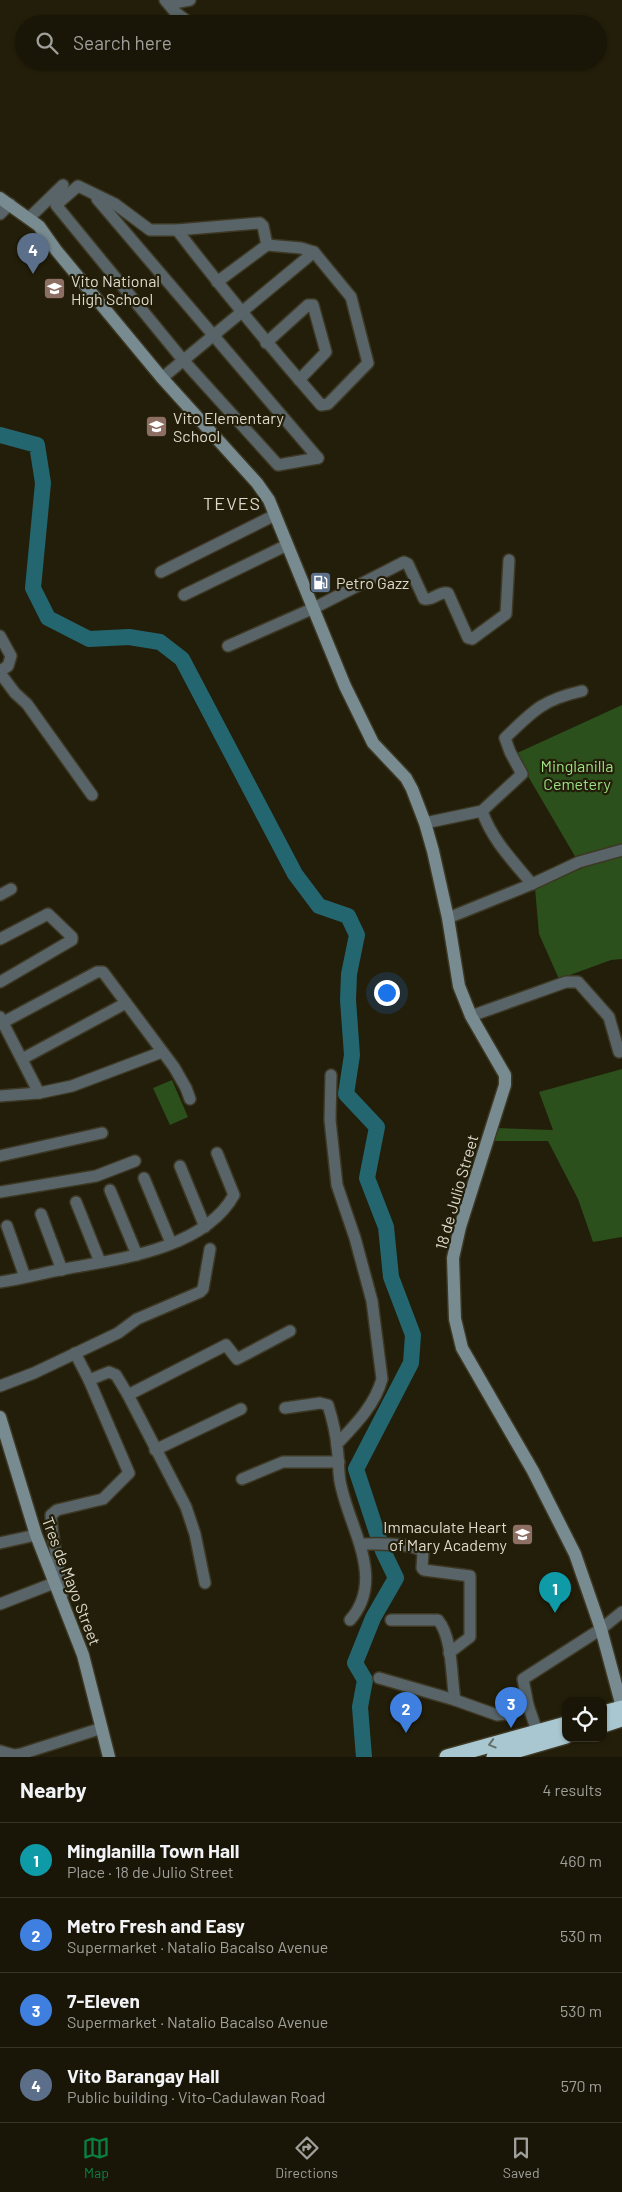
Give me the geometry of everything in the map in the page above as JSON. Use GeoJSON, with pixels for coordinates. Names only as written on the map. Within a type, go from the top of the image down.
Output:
{"type":"FeatureCollection","features":[{"type":"Feature","properties":{"kind":"highway"},"geometry":{"type":"LineString","coordinates":[[607,1712],[622,1707]]}},
{"type":"Feature","properties":{"kind":"highway"},"geometry":{"type":"LineString","coordinates":[[607,1724],[622,1719]]}},
{"type":"Feature","properties":{"kind":"highway"},"geometry":{"type":"LineString","coordinates":[[447,1757],[562,1725]]}},
{"type":"Feature","properties":{"kind":"highway"},"geometry":{"type":"LineString","coordinates":[[494,1757],[562,1737]]}},
{"type":"Feature","properties":{"kind":"street"},"geometry":{"type":"LineString","coordinates":[[167,2],[190,0]]}},
{"type":"Feature","properties":{"kind":"street"},"geometry":{"type":"LineString","coordinates":[[167,2],[181,15]]}},
{"type":"Feature","properties":{"kind":"street"},"geometry":{"type":"LineString","coordinates":[[29,218],[63,185]]}},
{"type":"Feature","properties":{"kind":"street"},"geometry":{"type":"LineString","coordinates":[[94,195],[210,334],[318,458],[278,465],[181,358],[56,207],[77,186],[115,204],[148,230],[177,230],[260,223],[263,226],[267,245]]}},
{"type":"Feature","properties":{"kind":"street"},"geometry":{"type":"LineString","coordinates":[[0,214],[5,201]]}},
{"type":"Feature","properties":{"kind":"street","name":"18 de Julio Street"},"geometry":{"type":"LineString","coordinates":[[5,201],[38,226],[159,375],[257,484],[269,500],[344,686],[373,743],[406,778],[412,789],[425,823],[448,918],[459,986],[471,1016],[505,1075],[505,1085],[460,1226],[453,1258],[455,1319],[462,1348],[533,1471],[575,1554],[601,1629],[622,1707]]}},
{"type":"Feature","properties":{"kind":"street"},"geometry":{"type":"LineString","coordinates":[[177,230],[217,282],[266,343],[321,405],[326,406],[368,362],[351,297],[314,252],[301,248],[267,245],[217,282]]}},
{"type":"Feature","properties":{"kind":"street"},"geometry":{"type":"LineString","coordinates":[[159,375],[210,334],[236,317],[240,311],[314,252]]}},
{"type":"Feature","properties":{"kind":"street"},"geometry":{"type":"LineString","coordinates":[[266,343],[308,304],[313,305],[326,352],[299,380]]}},
{"type":"Feature","properties":{"kind":"street"},"geometry":{"type":"LineString","coordinates":[[161,572],[275,515]]}},
{"type":"Feature","properties":{"kind":"street"},"geometry":{"type":"LineString","coordinates":[[184,595],[287,545]]}},
{"type":"Feature","properties":{"kind":"street"},"geometry":{"type":"LineString","coordinates":[[228,646],[314,608],[404,562],[408,564],[424,599],[429,600],[443,592],[448,593],[468,638],[472,639],[506,614],[509,560]]}},
{"type":"Feature","properties":{"kind":"street"},"geometry":{"type":"LineString","coordinates":[[0,636],[11,656],[8,666],[0,672],[15,693],[27,704],[92,795]]}},
{"type":"Feature","properties":{"kind":"street"},"geometry":{"type":"LineString","coordinates":[[425,823],[482,811],[522,774],[505,738],[538,706],[560,696],[582,691]]}},
{"type":"Feature","properties":{"kind":"street"},"geometry":{"type":"LineString","coordinates":[[482,811],[488,828],[497,843],[532,884]]}},
{"type":"Feature","properties":{"kind":"street"},"geometry":{"type":"LineString","coordinates":[[448,918],[532,884],[579,862],[622,850]]}},
{"type":"Feature","properties":{"kind":"street"},"geometry":{"type":"LineString","coordinates":[[0,895],[12,889]]}},
{"type":"Feature","properties":{"kind":"street"},"geometry":{"type":"LineString","coordinates":[[0,939],[48,914],[72,937],[72,940],[0,982]]}},
{"type":"Feature","properties":{"kind":"street"},"geometry":{"type":"LineString","coordinates":[[39,1093],[1,1021],[100,971],[104,972],[174,1067],[190,1099]]}},
{"type":"Feature","properties":{"kind":"street"},"geometry":{"type":"LineString","coordinates":[[471,1016],[566,982],[578,982],[610,1017],[619,1052]]}},
{"type":"Feature","properties":{"kind":"street"},"geometry":{"type":"LineString","coordinates":[[22,1059],[126,1003]]}},
{"type":"Feature","properties":{"kind":"street"},"geometry":{"type":"LineString","coordinates":[[0,1096],[39,1093],[72,1086],[162,1052]]}},
{"type":"Feature","properties":{"kind":"street"},"geometry":{"type":"LineString","coordinates":[[331,1075],[330,1120],[337,1185],[355,1238],[372,1301],[382,1379],[379,1392],[367,1410],[337,1444]]}},
{"type":"Feature","properties":{"kind":"street"},"geometry":{"type":"LineString","coordinates":[[0,1156],[102,1133]]}},
{"type":"Feature","properties":{"kind":"street"},"geometry":{"type":"LineString","coordinates":[[0,1282],[137,1255],[172,1243],[205,1227],[228,1207],[234,1195],[217,1153]]}},
{"type":"Feature","properties":{"kind":"street"},"geometry":{"type":"LineString","coordinates":[[0,1192],[96,1176],[135,1161]]}},
{"type":"Feature","properties":{"kind":"street"},"geometry":{"type":"LineString","coordinates":[[180,1166],[205,1227]]}},
{"type":"Feature","properties":{"kind":"street"},"geometry":{"type":"LineString","coordinates":[[144,1178],[172,1243]]}},
{"type":"Feature","properties":{"kind":"street"},"geometry":{"type":"LineString","coordinates":[[110,1190],[137,1255]]}},
{"type":"Feature","properties":{"kind":"street"},"geometry":{"type":"LineString","coordinates":[[76,1202],[100,1262]]}},
{"type":"Feature","properties":{"kind":"street"},"geometry":{"type":"LineString","coordinates":[[41,1214],[62,1270]]}},
{"type":"Feature","properties":{"kind":"street"},"geometry":{"type":"LineString","coordinates":[[7,1226],[25,1277]]}},
{"type":"Feature","properties":{"kind":"street"},"geometry":{"type":"LineString","coordinates":[[0,1386],[118,1333],[137,1319],[200,1292],[203,1289],[210,1250]]}},
{"type":"Feature","properties":{"kind":"street"},"geometry":{"type":"LineString","coordinates":[[128,1395],[226,1345],[237,1359],[290,1331]]}},
{"type":"Feature","properties":{"kind":"street"},"geometry":{"type":"LineString","coordinates":[[62,1602],[60,1568],[52,1534],[51,1515],[57,1510],[103,1499],[129,1473],[89,1380],[75,1353]]}},
{"type":"Feature","properties":{"kind":"street"},"geometry":{"type":"LineString","coordinates":[[89,1380],[109,1372],[116,1375],[128,1395],[186,1507],[195,1534],[205,1583]]}},
{"type":"Feature","properties":{"kind":"street"},"geometry":{"type":"LineString","coordinates":[[285,1408],[320,1403],[328,1405],[337,1444],[340,1482],[361,1544],[365,1581],[364,1598],[350,1620]]}},
{"type":"Feature","properties":{"kind":"street"},"geometry":{"type":"LineString","coordinates":[[155,1450],[241,1409]]}},
{"type":"Feature","properties":{"kind":"street","name":"Tres de Mayo Street"},"geometry":{"type":"LineString","coordinates":[[0,1417],[4,1447],[54,1582],[84,1654],[109,1757]]}},
{"type":"Feature","properties":{"kind":"street"},"geometry":{"type":"LineString","coordinates":[[242,1479],[283,1462],[339,1462]]}},
{"type":"Feature","properties":{"kind":"street"},"geometry":{"type":"LineString","coordinates":[[0,1543],[36,1535]]}},
{"type":"Feature","properties":{"kind":"street"},"geometry":{"type":"LineString","coordinates":[[361,1544],[419,1548],[423,1552],[422,1568],[424,1570],[470,1576],[468,1598],[470,1637],[449,1653]]}},
{"type":"Feature","properties":{"kind":"street"},"geometry":{"type":"LineString","coordinates":[[0,1604],[54,1582]]}},
{"type":"Feature","properties":{"kind":"street"},"geometry":{"type":"LineString","coordinates":[[537,1731],[528,1705],[523,1679],[601,1629],[622,1612]]}},
{"type":"Feature","properties":{"kind":"street"},"geometry":{"type":"LineString","coordinates":[[391,1620],[438,1620],[443,1626],[449,1653],[455,1700]]}},
{"type":"Feature","properties":{"kind":"street"},"geometry":{"type":"LineString","coordinates":[[379,1678],[455,1700],[497,1715],[506,1714],[528,1705]]}},
{"type":"Feature","properties":{"kind":"street"},"geometry":{"type":"LineString","coordinates":[[0,1751],[14,1755],[21,1754],[102,1728]]}},
{"type":"Feature","properties":{"kind":"green space","name":"Minglanilla Cemetery"},"geometry":{"type":"Polygon","coordinates":[[[622,705],[622,846],[576,858],[515,754],[622,705]]]}},
{"type":"Feature","properties":{"kind":"green space"},"geometry":{"type":"Polygon","coordinates":[[[622,855],[622,959],[611,960],[559,979],[539,934],[535,888],[604,859],[622,855]]]}},
{"type":"Feature","properties":{"kind":"green space"},"geometry":{"type":"Polygon","coordinates":[[[622,1069],[622,1237],[593,1242],[578,1199],[548,1141],[494,1141],[497,1128],[553,1130],[539,1092],[622,1069]]]}},
{"type":"Feature","properties":{"kind":"green space"},"geometry":{"type":"Polygon","coordinates":[[[172,1080],[188,1117],[170,1125],[153,1088],[172,1080]]]}},
{"type":"Feature","properties":{"kind":"waterway"},"geometry":{"type":"LineString","coordinates":[[0,435],[37,445],[43,483],[33,588],[48,618],[89,639],[129,637],[160,642],[182,659],[295,874],[319,906],[348,916],[357,935],[349,974],[348,1000],[352,1055],[346,1094],[377,1127],[367,1178],[386,1227],[391,1277],[413,1335],[411,1363],[356,1469],[383,1551],[396,1578],[373,1618],[355,1663],[365,1680],[360,1707],[364,1757]]}},
{"type":"Feature","properties":{"kind":"place","name":"Vito Barangay Hall"},"geometry":{"type":"Point","coordinates":[33,274]}},
{"type":"Feature","properties":{"kind":"place","name":"Vito National High School"},"geometry":{"type":"Point","coordinates":[55,289]}},
{"type":"Feature","properties":{"kind":"place","name":"Vito Elementary School"},"geometry":{"type":"Point","coordinates":[157,426]}},
{"type":"Feature","properties":{"kind":"place","name":"Petro Gazz"},"geometry":{"type":"Point","coordinates":[320,582]}},
{"type":"Feature","properties":{"kind":"place","name":"Immaculate Heart of Mary Academy"},"geometry":{"type":"Point","coordinates":[523,1535]}},
{"type":"Feature","properties":{"kind":"place","name":"Minglanilla Town Hall"},"geometry":{"type":"Point","coordinates":[555,1613]}},
{"type":"Feature","properties":{"kind":"place","name":"7-Eleven"},"geometry":{"type":"Point","coordinates":[511,1728]}},
{"type":"Feature","properties":{"kind":"place","name":"Metro Fresh and Easy"},"geometry":{"type":"Point","coordinates":[406,1733]}},
{"type":"Feature","properties":{"kind":"district","name":"TEVES"},"geometry":{"type":"Point","coordinates":[232,503]}}]}
